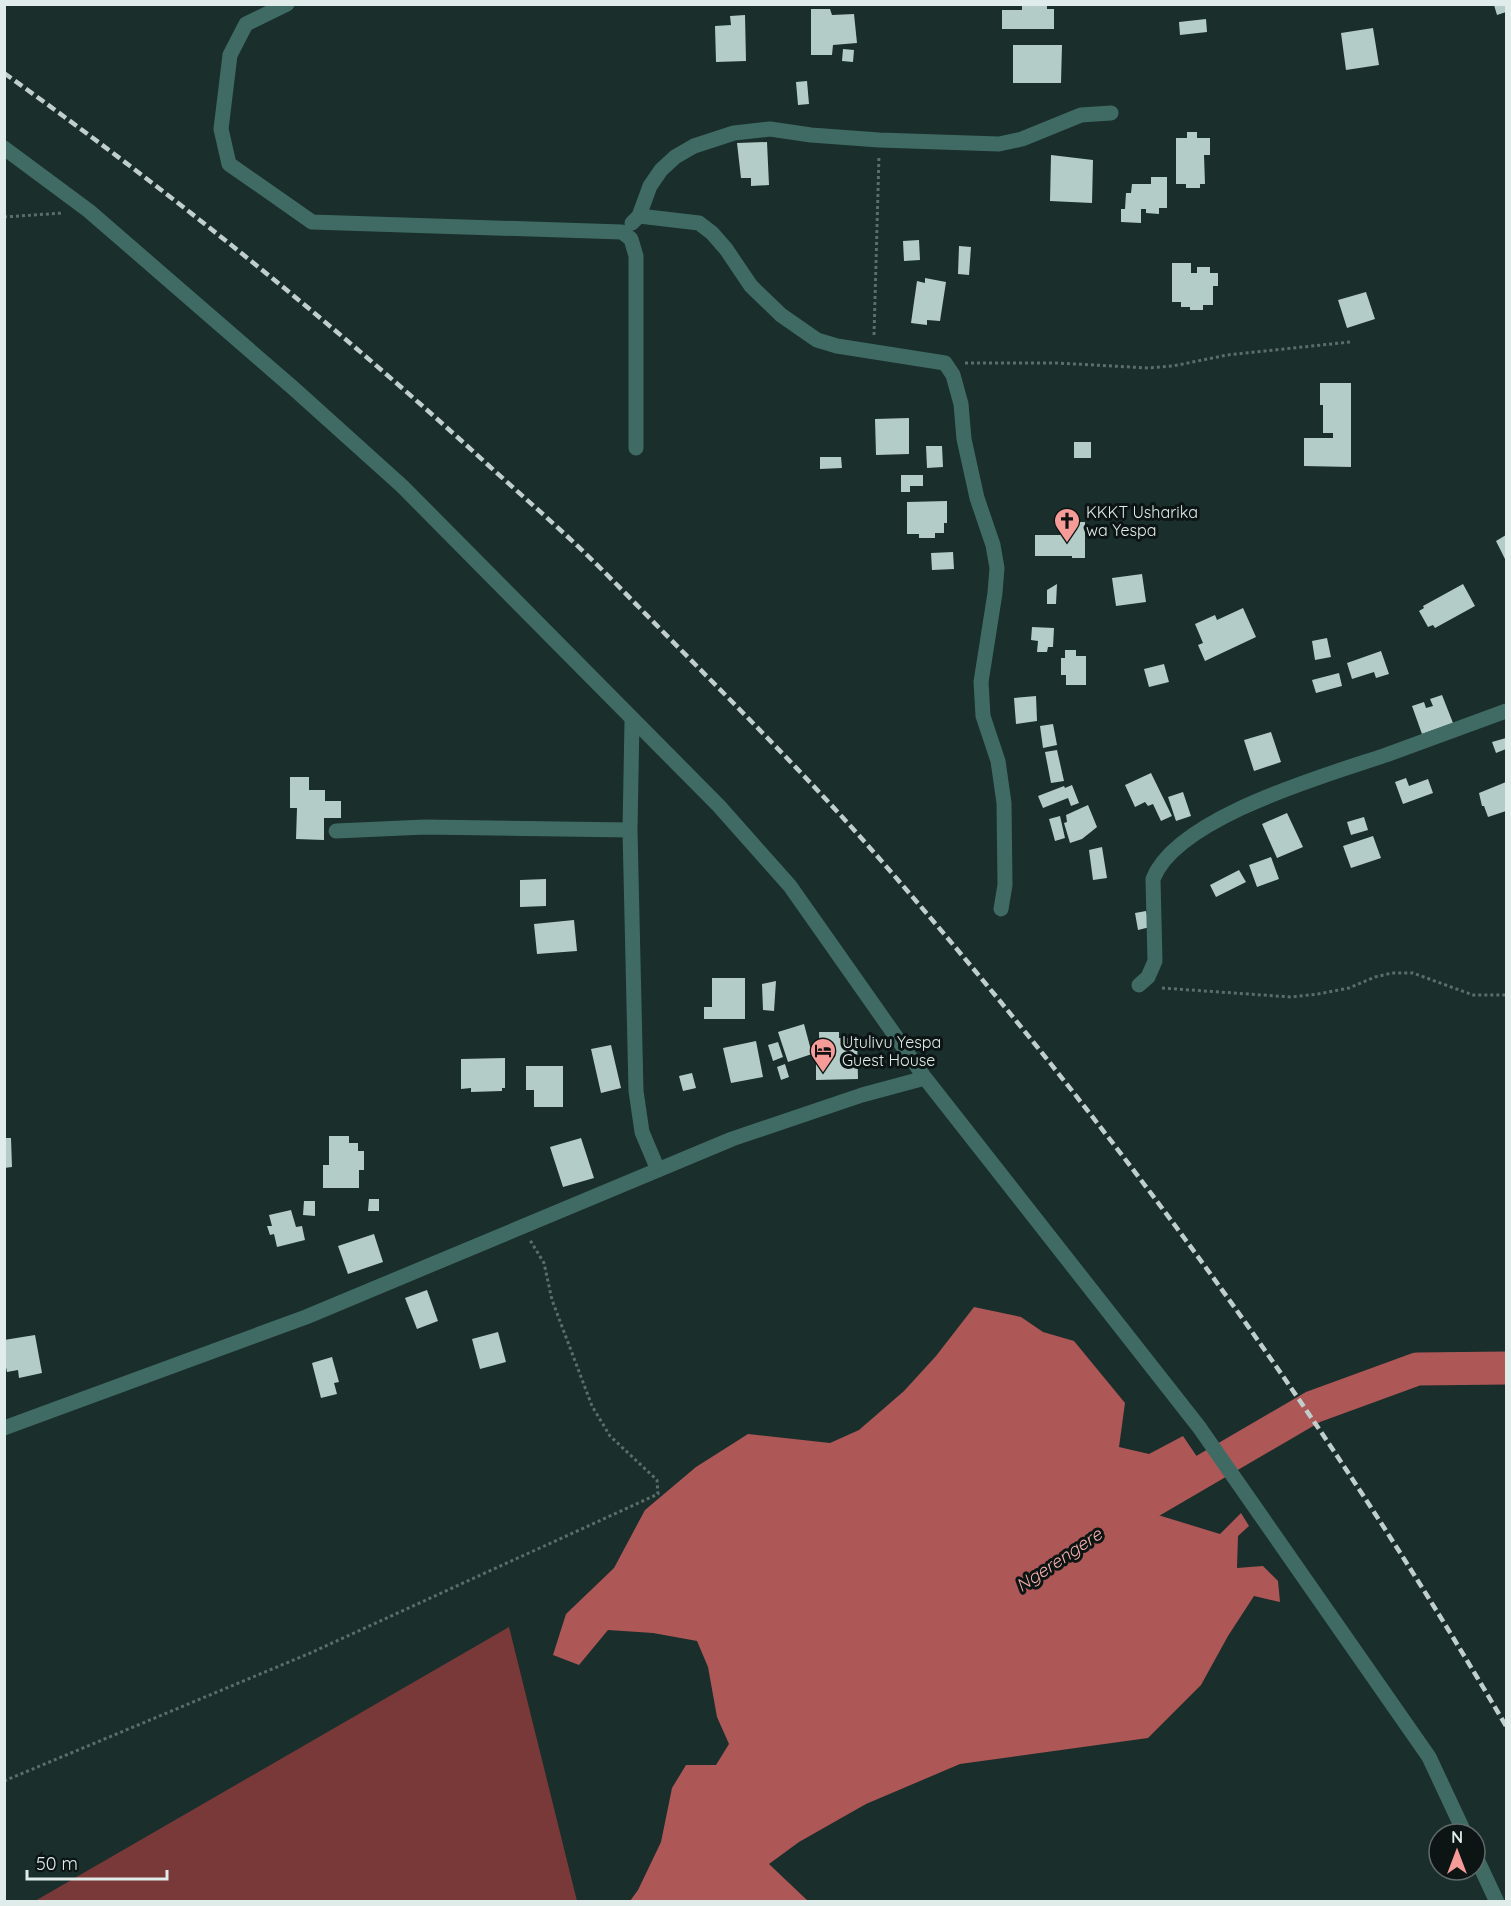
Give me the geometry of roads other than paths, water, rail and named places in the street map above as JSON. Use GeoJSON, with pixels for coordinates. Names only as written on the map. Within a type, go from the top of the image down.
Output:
{"type":"FeatureCollection","features":[{"type":"Feature","properties":{"kind":"street"},"geometry":{"type":"LineString","coordinates":[[287,4],[246,24],[230,55],[221,129],[229,164],[312,222],[622,232],[631,239],[636,256],[636,448]]}},
{"type":"Feature","properties":{"kind":"street"},"geometry":{"type":"LineString","coordinates":[[622,232],[639,216],[650,186],[675,157],[694,146],[734,133],[770,129],[811,135],[879,140],[999,144],[1022,139],[1080,115],[1111,113]]}},
{"type":"Feature","properties":{"kind":"street"},"geometry":{"type":"LineString","coordinates":[[4,148],[89,211],[402,486],[632,721],[719,806],[790,886],[926,1078],[1199,1427],[1238,1481],[1429,1758],[1459,1822]]}},
{"type":"Feature","properties":{"kind":"street"},"geometry":{"type":"LineString","coordinates":[[639,216],[699,223],[712,233],[726,249],[751,286],[781,315],[817,340],[837,346],[945,363],[953,375],[961,404],[964,439],[977,498],[993,545],[997,568],[981,682],[983,716],[998,761],[1004,803],[1005,885],[1001,909]]}},
{"type":"Feature","properties":{"kind":"street"},"geometry":{"type":"LineString","coordinates":[[1139,985],[1148,976],[1155,961],[1153,879],[1168,858],[1190,838],[1216,821],[1271,794],[1506,711]]}},
{"type":"Feature","properties":{"kind":"street"},"geometry":{"type":"LineString","coordinates":[[632,721],[630,830],[636,1091],[642,1132],[658,1170]]}},
{"type":"Feature","properties":{"kind":"street"},"geometry":{"type":"LineString","coordinates":[[336,831],[425,827],[630,830]]}},
{"type":"Feature","properties":{"kind":"street"},"geometry":{"type":"LineString","coordinates":[[4,1428],[306,1317],[732,1139],[862,1095],[926,1078]]}},
{"type":"Feature","properties":{"kind":"street"},"geometry":{"type":"LineString","coordinates":[[1487,1881],[1497,1902]]}},
{"type":"Feature","properties":{"kind":"water"},"geometry":{"type":"Polygon","coordinates":[[[974,1307],[1021,1317],[1043,1332],[1074,1341],[1125,1403],[1119,1447],[1149,1454],[1183,1436],[1204,1467],[1161,1491],[1158,1515],[1220,1534],[1241,1513],[1249,1526],[1238,1536],[1237,1568],[1263,1566],[1278,1581],[1280,1602],[1254,1596],[1228,1636],[1201,1685],[1148,1738],[960,1764],[866,1804],[799,1842],[769,1864],[808,1901],[630,1901],[638,1890],[661,1842],[672,1788],[686,1765],[716,1765],[729,1744],[717,1717],[708,1667],[697,1641],[653,1633],[608,1630],[579,1665],[553,1655],[566,1614],[614,1568],[645,1510],[696,1467],[748,1434],[830,1443],[859,1430],[904,1391],[936,1356],[974,1307]]]}},
{"type":"Feature","properties":{"kind":"waterway","name":"Ngerengere"},"geometry":{"type":"LineString","coordinates":[[1121,1519],[1313,1407],[1417,1369],[1506,1368]]}},
{"type":"Feature","properties":{"kind":"railway"},"geometry":{"type":"LineString","coordinates":[[4,73],[129,165],[252,261],[429,412],[600,568],[782,753],[855,831],[965,959],[1050,1063],[1213,1277],[1365,1498],[1437,1611],[1506,1726]]}},
{"type":"Feature","properties":{"kind":"place","name":"KKKT Usharika wa Yespa"},"geometry":{"type":"Point","coordinates":[1067,544]}},
{"type":"Feature","properties":{"kind":"place","name":"Utulivu Yespa Guest House"},"geometry":{"type":"Point","coordinates":[823,1074]}}]}
